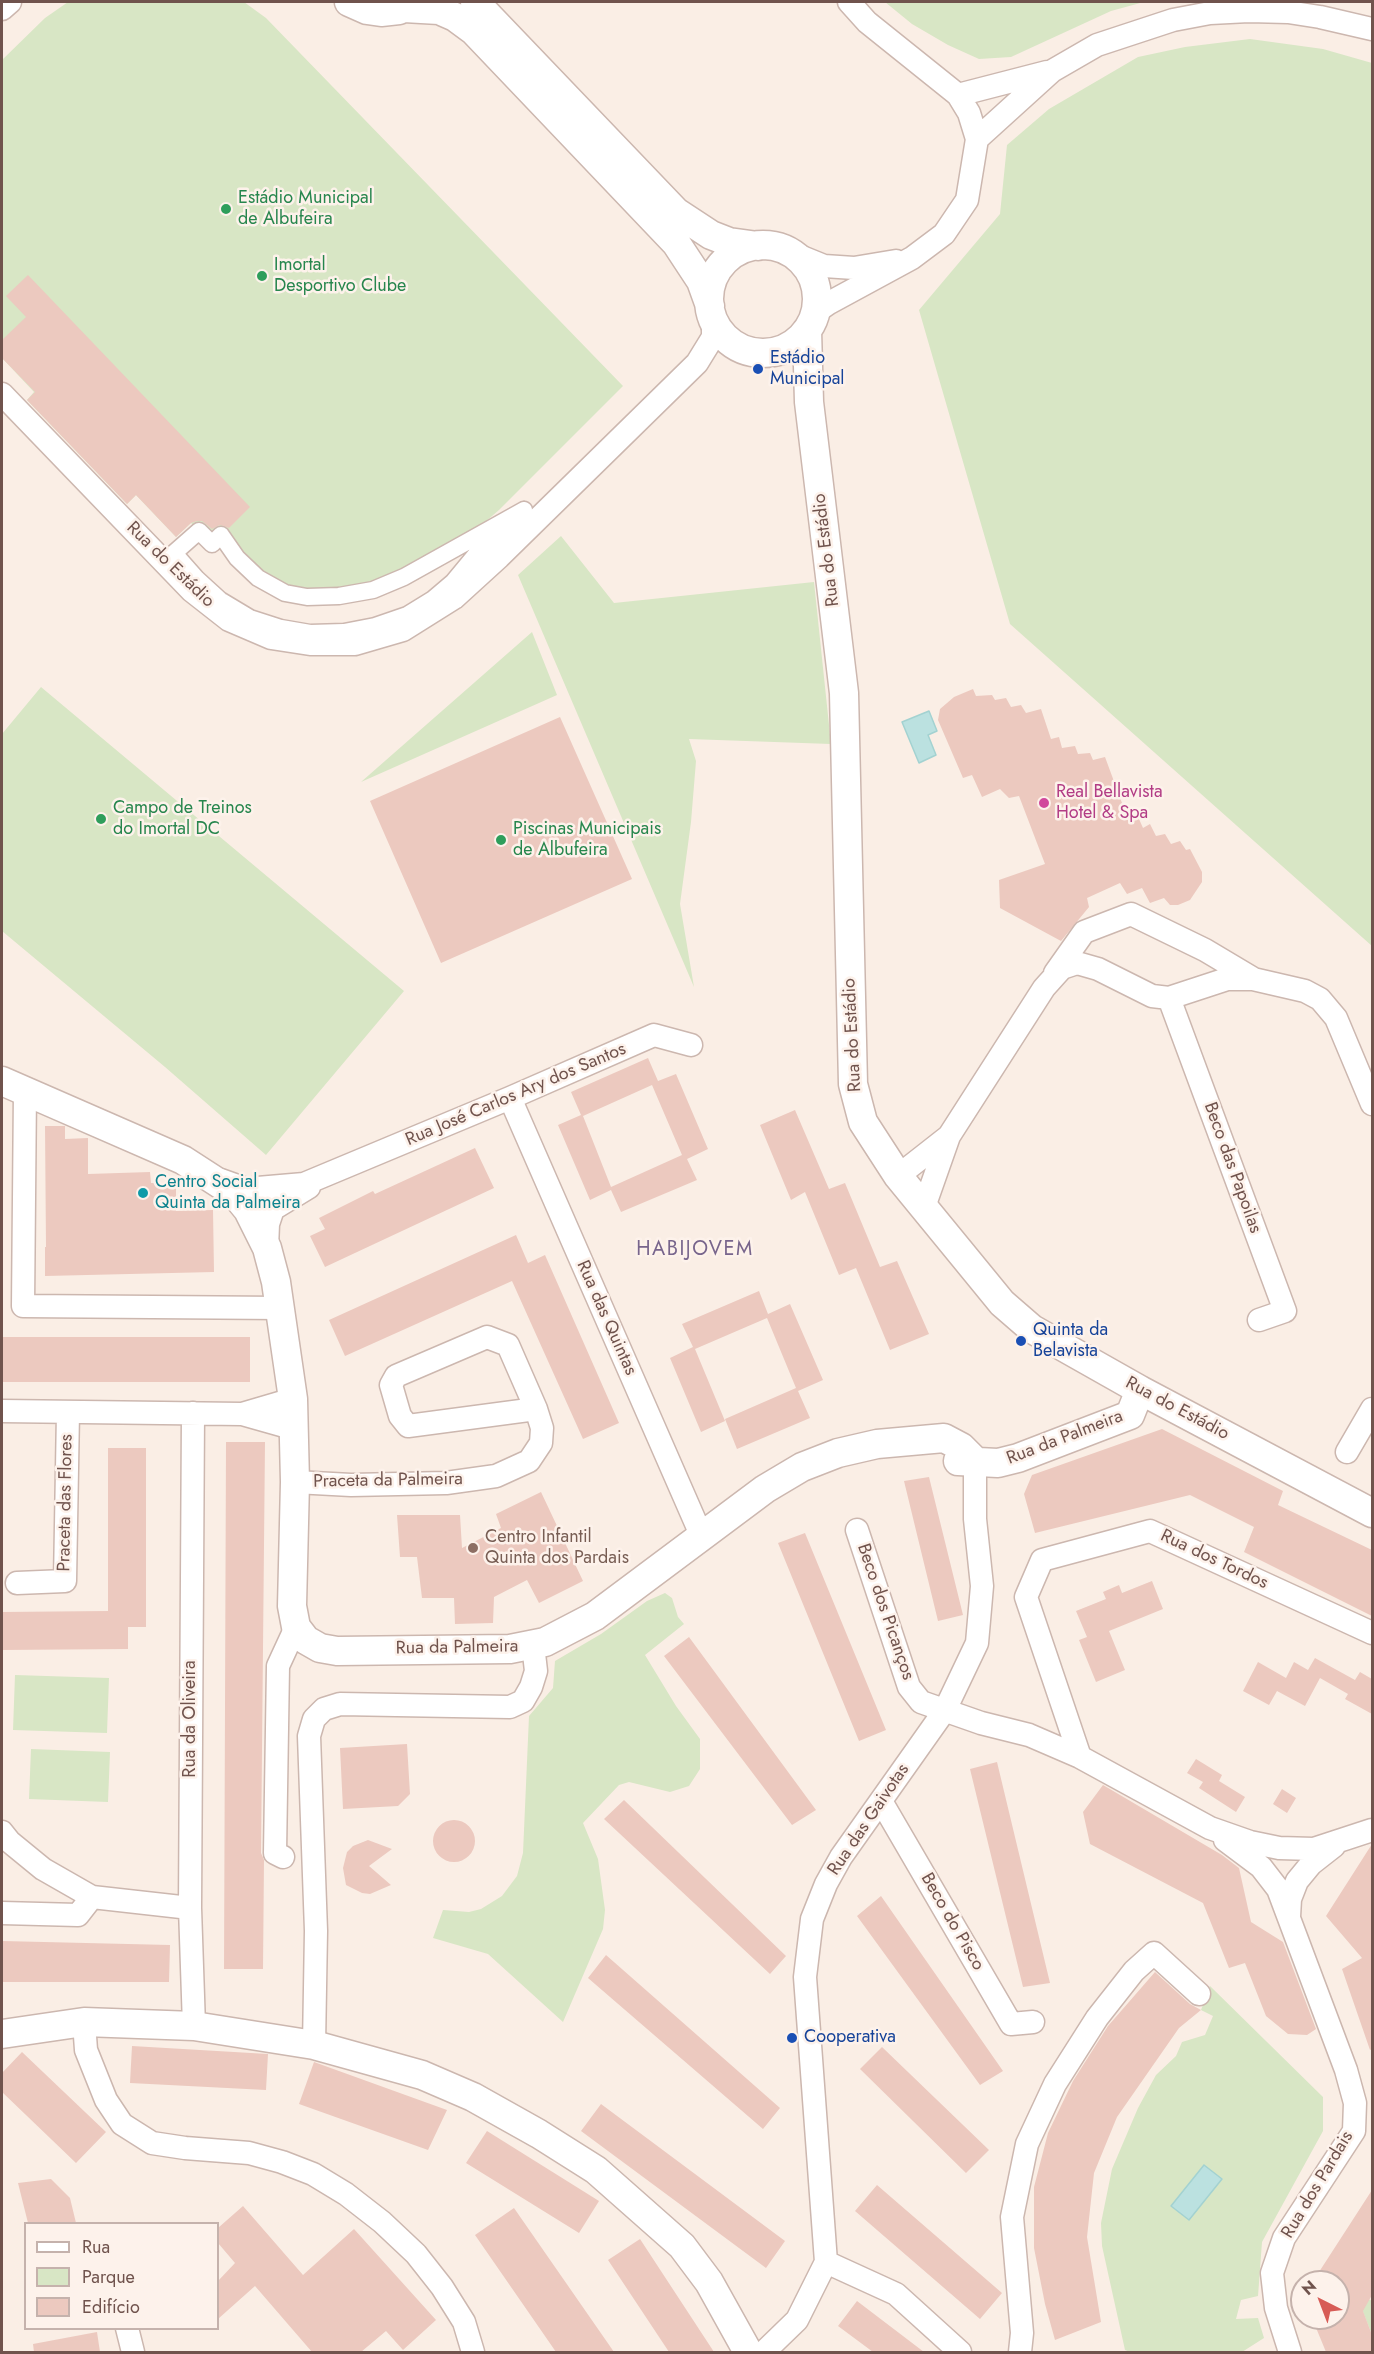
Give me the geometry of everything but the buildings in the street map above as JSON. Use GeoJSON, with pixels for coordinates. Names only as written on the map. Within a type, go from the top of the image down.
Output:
{"type":"FeatureCollection","features":[{"type":"Feature","properties":{"kind":"street"},"geometry":{"type":"LineString","coordinates":[[2,9],[10,2]]}},
{"type":"Feature","properties":{"kind":"street"},"geometry":{"type":"LineString","coordinates":[[350,2],[367,10],[381,12],[410,5],[439,10],[474,31],[676,243],[701,281],[719,330],[736,346],[762,353],[782,366],[809,402]]}},
{"type":"Feature","properties":{"kind":"street"},"geometry":{"type":"LineString","coordinates":[[475,2],[676,212],[711,236],[729,242],[758,246]]}},
{"type":"Feature","properties":{"kind":"street"},"geometry":{"type":"LineString","coordinates":[[762,353],[775,352],[793,344],[829,303],[912,258],[944,234],[967,201],[977,139],[969,113],[958,95],[867,22],[849,2]]}},
{"type":"Feature","properties":{"kind":"street"},"geometry":{"type":"LineString","coordinates":[[977,139],[1052,71],[1097,45],[1173,20],[1210,13],[1249,11],[1288,12],[1369,22]]}},
{"type":"Feature","properties":{"kind":"street"},"geometry":{"type":"LineString","coordinates":[[958,95],[1052,71]]}},
{"type":"Feature","properties":{"kind":"street","name":"Rua do Estádio"},"geometry":{"type":"LineString","coordinates":[[2,394],[192,591],[229,620],[271,638],[310,644],[355,644],[403,630],[454,598],[499,557],[697,363],[714,337],[709,293],[718,269],[730,256],[752,246],[771,245],[792,253],[805,264],[812,275],[817,293],[812,321],[809,402],[844,693],[853,1084],[863,1122],[898,1176],[1002,1303],[1032,1329],[1140,1390],[1372,1512]]}},
{"type":"Feature","properties":{"kind":"street"},"geometry":{"type":"LineString","coordinates":[[792,253],[824,266],[854,268],[912,258]]}},
{"type":"Feature","properties":{"kind":"street"},"geometry":{"type":"LineString","coordinates":[[524,510],[434,599],[407,615],[375,626],[344,632],[310,633],[281,628],[250,618],[220,600],[174,553],[199,531],[212,544],[221,535],[237,558],[258,578],[285,592],[307,597],[339,596],[373,590],[404,577],[448,555],[524,510]]}},
{"type":"Feature","properties":{"kind":"street"},"geometry":{"type":"LineString","coordinates":[[924,1207],[950,1136],[1044,988],[1084,932],[1131,914],[1205,950],[1253,979]]}},
{"type":"Feature","properties":{"kind":"street"},"geometry":{"type":"LineString","coordinates":[[1044,988],[1062,968],[1077,963],[1098,969],[1152,996],[1169,998],[1227,979],[1253,979],[1305,991],[1320,999],[1336,1018],[1372,1104]]}},
{"type":"Feature","properties":{"kind":"street","name":"Beco das Papoilas"},"geometry":{"type":"LineString","coordinates":[[1169,998],[1285,1311],[1260,1320]]}},
{"type":"Feature","properties":{"kind":"street","name":"Rua José Carlos Ary dos Santos"},"geometry":{"type":"LineString","coordinates":[[13,1085],[183,1160],[212,1177],[246,1189],[304,1184],[654,1035],[691,1045]]}},
{"type":"Feature","properties":{"kind":"street"},"geometry":{"type":"LineString","coordinates":[[13,1085],[23,1306],[282,1308]]}},
{"type":"Feature","properties":{"kind":"street","name":"Rua das Quintas"},"geometry":{"type":"LineString","coordinates":[[510,1098],[702,1538]]}},
{"type":"Feature","properties":{"kind":"street"},"geometry":{"type":"LineString","coordinates":[[898,1176],[950,1136]]}},
{"type":"Feature","properties":{"kind":"street","name":"Rua José Carlos Ary dos Santos"},"geometry":{"type":"LineString","coordinates":[[267,1248],[268,1224],[273,1209],[342,1169]]}},
{"type":"Feature","properties":{"kind":"street"},"geometry":{"type":"LineString","coordinates":[[212,1177],[234,1193],[248,1210],[267,1248],[282,1308],[293,1399],[295,1482],[292,1606],[296,1627],[278,1666],[275,1853],[283,1857]]}},
{"type":"Feature","properties":{"kind":"street","name":"Praceta da Palmeira"},"geometry":{"type":"LineString","coordinates":[[295,1482],[351,1485],[446,1483],[496,1476],[529,1461],[541,1443],[542,1428],[536,1409],[508,1345],[487,1337],[396,1376],[391,1385],[400,1416],[408,1426],[536,1409]]}},
{"type":"Feature","properties":{"kind":"street","name":"Rua da Palmeira"},"geometry":{"type":"LineString","coordinates":[[296,1627],[306,1640],[320,1648],[337,1651],[510,1649],[533,1645],[570,1631],[595,1617],[765,1490],[802,1467],[838,1453],[877,1444],[910,1441],[955,1461],[998,1463],[1018,1458],[1130,1415],[1140,1390]]}},
{"type":"Feature","properties":{"kind":"street"},"geometry":{"type":"LineString","coordinates":[[242,1414],[293,1399]]}},
{"type":"Feature","properties":{"kind":"street"},"geometry":{"type":"LineString","coordinates":[[1347,1452],[1372,1409]]}},
{"type":"Feature","properties":{"kind":"street"},"geometry":{"type":"LineString","coordinates":[[2,1411],[242,1414],[294,1429]]}},
{"type":"Feature","properties":{"kind":"street","name":"Praceta das Flores"},"geometry":{"type":"LineString","coordinates":[[17,1583],[65,1581],[68,1412]]}},
{"type":"Feature","properties":{"kind":"street","name":"Rua da Oliveira"},"geometry":{"type":"LineString","coordinates":[[193,1413],[190,1908],[194,2025]]}},
{"type":"Feature","properties":{"kind":"street","name":"Rua das Gaivotas"},"geometry":{"type":"LineString","coordinates":[[826,2262],[805,1977],[812,1919],[826,1884],[841,1857],[945,1710],[977,1643],[982,1586],[975,1519],[975,1461]]}},
{"type":"Feature","properties":{"kind":"street","name":"Beco dos Picanços"},"geometry":{"type":"LineString","coordinates":[[857,1530],[909,1687],[921,1702],[945,1710]]}},
{"type":"Feature","properties":{"kind":"street","name":"Rua dos Tordos"},"geometry":{"type":"LineString","coordinates":[[1080,1757],[1026,1597],[1042,1560],[1150,1531],[1372,1633]]}},
{"type":"Feature","properties":{"kind":"street"},"geometry":{"type":"LineString","coordinates":[[314,2045],[316,1931],[309,1736],[314,1719],[324,1709],[340,1704],[510,1707],[523,1701],[531,1687],[536,1671],[533,1645]]}},
{"type":"Feature","properties":{"kind":"street"},"geometry":{"type":"LineString","coordinates":[[945,1710],[1029,1735],[1080,1757],[1210,1828],[1250,1842],[1279,1848],[1314,1849],[1372,1830]]}},
{"type":"Feature","properties":{"kind":"street","name":"Beco do Pisco"},"geometry":{"type":"LineString","coordinates":[[881,1801],[1011,2024],[1033,2022]]}},
{"type":"Feature","properties":{"kind":"street","name":"Rua dos Pardais"},"geometry":{"type":"LineString","coordinates":[[1210,1828],[1261,1867],[1278,1888],[1346,2070],[1356,2103],[1353,2131],[1284,2238],[1272,2272],[1276,2308],[1290,2352]]}},
{"type":"Feature","properties":{"kind":"street"},"geometry":{"type":"LineString","coordinates":[[2,1832],[10,1842],[43,1869],[92,1898],[190,1908]]}},
{"type":"Feature","properties":{"kind":"street"},"geometry":{"type":"LineString","coordinates":[[1289,1917],[1290,1899],[1297,1881],[1311,1864],[1341,1841]]}},
{"type":"Feature","properties":{"kind":"street"},"geometry":{"type":"LineString","coordinates":[[2,1913],[78,1915],[92,1898]]}},
{"type":"Feature","properties":{"kind":"street"},"geometry":{"type":"LineString","coordinates":[[1021,2343],[1012,2217],[1027,2144],[1054,2084],[1097,2018],[1134,1971],[1154,1953],[1199,1994]]}},
{"type":"Feature","properties":{"kind":"street"},"geometry":{"type":"LineString","coordinates":[[2,2034],[84,2022],[194,2025],[314,2045],[422,2075],[473,2097],[540,2134],[596,2170],[682,2246],[709,2282],[748,2352]]}},
{"type":"Feature","properties":{"kind":"street"},"geometry":{"type":"LineString","coordinates":[[84,2022],[86,2050],[106,2100],[122,2124],[152,2143],[249,2153],[282,2162],[313,2174],[346,2194],[382,2222],[416,2254],[436,2278],[464,2322],[473,2352]]}},
{"type":"Feature","properties":{"kind":"street"},"geometry":{"type":"LineString","coordinates":[[764,2352],[797,2320],[826,2262],[896,2294],[960,2352]]}},
{"type":"Feature","properties":{"kind":"street"},"geometry":{"type":"LineString","coordinates":[[128,2330],[133,2352]]}},
{"type":"Feature","properties":{"kind":"green space","name":"Estádio Municipal de Albufeira"},"geometry":{"type":"Polygon","coordinates":[[[68,2],[244,2],[266,18],[623,386],[499,510],[471,534],[402,571],[360,586],[324,591],[289,590],[240,555],[212,544],[191,523],[176,537],[136,495],[127,504],[27,400],[34,392],[2,358],[2,60],[45,18],[68,2]]]}},
{"type":"Feature","properties":{"kind":"green space"},"geometry":{"type":"Polygon","coordinates":[[[885,2],[1144,2],[1111,11],[1011,57],[979,59],[948,45],[912,24],[885,2]]]}},
{"type":"Feature","properties":{"kind":"green space"},"geometry":{"type":"Polygon","coordinates":[[[1250,39],[1323,49],[1372,63],[1372,946],[1010,624],[919,310],[1000,214],[1007,145],[1049,109],[1138,57],[1185,47],[1250,39]]]}},
{"type":"Feature","properties":{"kind":"green space"},"geometry":{"type":"Polygon","coordinates":[[[561,536],[614,603],[814,582],[831,744],[689,739],[696,761],[691,822],[680,904],[694,987],[518,575],[561,536]]]}},
{"type":"Feature","properties":{"kind":"green space"},"geometry":{"type":"Polygon","coordinates":[[[532,632],[557,695],[361,782],[532,632]]]}},
{"type":"Feature","properties":{"kind":"green space","name":"Campo de Treinos do Imortal DC"},"geometry":{"type":"Polygon","coordinates":[[[41,687],[404,991],[266,1155],[2,931],[2,734],[41,687]]]}},
{"type":"Feature","properties":{"kind":"green space"},"geometry":{"type":"Polygon","coordinates":[[[665,1593],[672,1598],[678,1617],[684,1624],[645,1655],[676,1706],[700,1739],[700,1769],[689,1786],[670,1792],[629,1782],[619,1785],[583,1823],[598,1859],[605,1910],[603,1929],[563,2022],[488,1954],[433,1938],[443,1910],[469,1912],[481,1909],[502,1896],[517,1876],[523,1853],[529,1716],[553,1688],[555,1661],[601,1634],[647,1601],[665,1593]]]}},
{"type":"Feature","properties":{"kind":"green space"},"geometry":{"type":"Polygon","coordinates":[[[15,1675],[109,1678],[107,1733],[13,1730],[15,1675]]]}},
{"type":"Feature","properties":{"kind":"green space"},"geometry":{"type":"Polygon","coordinates":[[[31,1749],[110,1752],[108,1802],[29,1799],[31,1749]]]}},
{"type":"Feature","properties":{"kind":"green space"},"geometry":{"type":"Polygon","coordinates":[[[1210,1986],[1323,2097],[1323,2131],[1262,2242],[1258,2296],[1241,2300],[1236,2319],[1258,2318],[1264,2338],[1242,2352],[1130,2352],[1125,2350],[1102,2246],[1101,2223],[1112,2169],[1138,2108],[1156,2075],[1176,2056],[1182,2042],[1205,2035],[1213,2016],[1201,2010],[1210,1986]]]}},
{"type":"Feature","properties":{"kind":"green space"},"geometry":{"type":"Polygon","coordinates":[[[1355,2291],[1372,2301],[1372,2335],[1355,2291]]]}},
{"type":"Feature","properties":{"kind":"water"},"geometry":{"type":"Polygon","coordinates":[[[929,711],[937,731],[928,735],[936,755],[919,763],[902,722],[929,711]]]}},
{"type":"Feature","properties":{"kind":"water"},"geometry":{"type":"Polygon","coordinates":[[[1204,2165],[1222,2179],[1189,2220],[1171,2206],[1204,2165]]]}},
{"type":"Feature","properties":{"kind":"place","name":"Estádio Municipal de Albufeira"},"geometry":{"type":"Point","coordinates":[226,209]}},
{"type":"Feature","properties":{"kind":"place","name":"Imortal Desportivo Clube"},"geometry":{"type":"Point","coordinates":[262,276]}},
{"type":"Feature","properties":{"kind":"place","name":"Estádio Municipal"},"geometry":{"type":"Point","coordinates":[758,369]}},
{"type":"Feature","properties":{"kind":"place","name":"Real Bellavista Hotel & Spa"},"geometry":{"type":"Point","coordinates":[1044,803]}},
{"type":"Feature","properties":{"kind":"place","name":"Campo de Treinos do Imortal DC"},"geometry":{"type":"Point","coordinates":[101,819]}},
{"type":"Feature","properties":{"kind":"place","name":"Piscinas Municipais de Albufeira"},"geometry":{"type":"Point","coordinates":[501,840]}},
{"type":"Feature","properties":{"kind":"place","name":"Centro Social Quinta da Palmeira"},"geometry":{"type":"Point","coordinates":[143,1193]}},
{"type":"Feature","properties":{"kind":"place","name":"Quinta da Belavista"},"geometry":{"type":"Point","coordinates":[1021,1341]}},
{"type":"Feature","properties":{"kind":"place","name":"Centro Infantil Quinta dos Pardais"},"geometry":{"type":"Point","coordinates":[473,1548]}},
{"type":"Feature","properties":{"kind":"place","name":"Cooperativa"},"geometry":{"type":"Point","coordinates":[792,2038]}},
{"type":"Feature","properties":{"kind":"district","name":"HABIJOVEM"},"geometry":{"type":"Point","coordinates":[695,1250]}}]}
